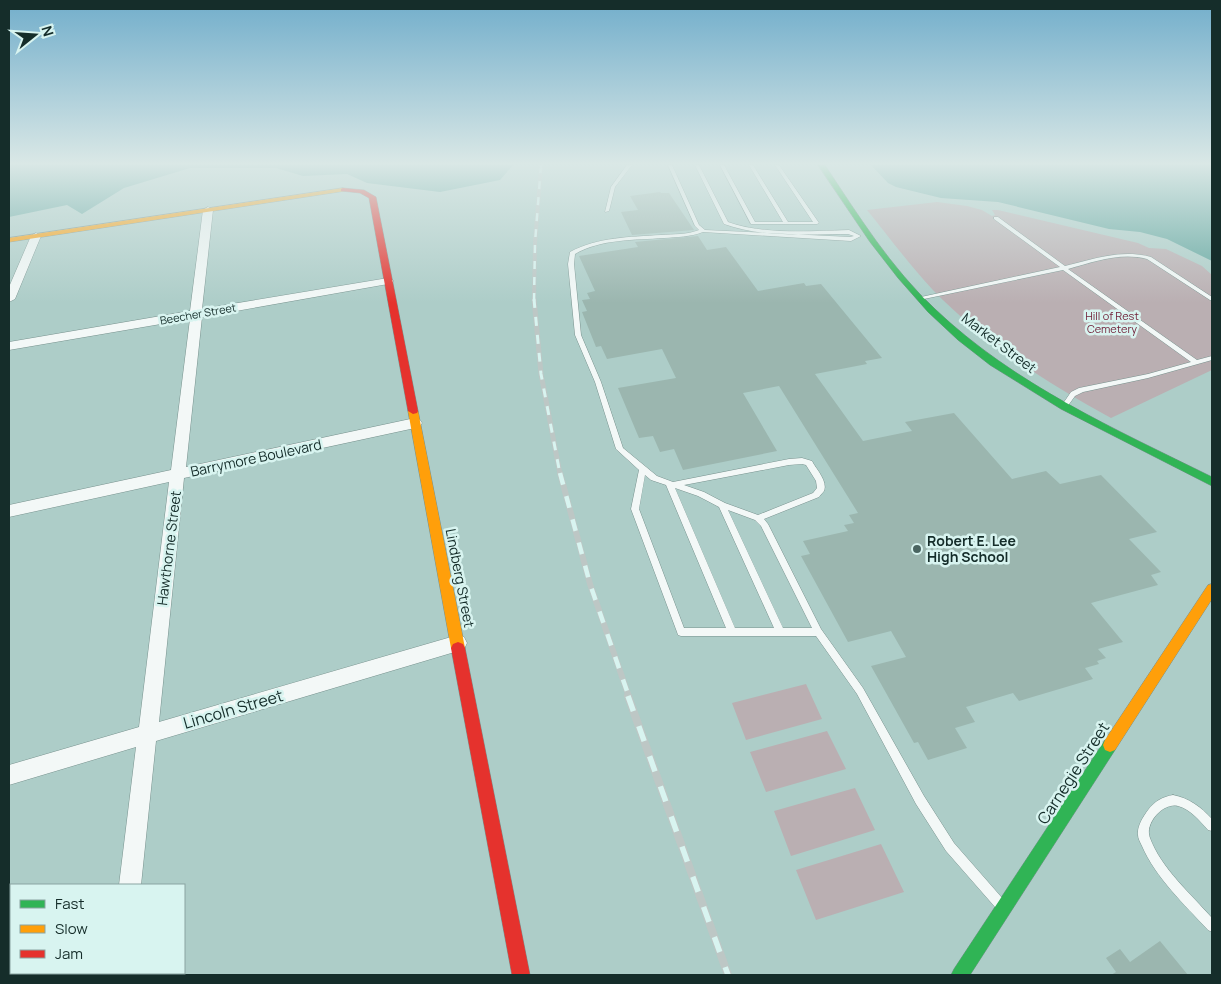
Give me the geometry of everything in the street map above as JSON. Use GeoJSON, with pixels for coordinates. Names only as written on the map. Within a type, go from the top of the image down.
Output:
{"type":"FeatureCollection","features":[{"type":"Feature","properties":{"kind":"street"},"geometry":{"type":"LineString","coordinates":[[9,240],[202,211]]}},
{"type":"Feature","properties":{"kind":"street","name":"Hawthorne Street"},"geometry":{"type":"LineString","coordinates":[[130,884],[208,211]]}},
{"type":"Feature","properties":{"kind":"street","name":"Lindberg Street"},"geometry":{"type":"LineString","coordinates":[[375,211],[521,975]]}},
{"type":"Feature","properties":{"kind":"street","name":"Market Street"},"geometry":{"type":"LineString","coordinates":[[853,211],[900,277],[921,299],[979,350],[1017,378],[1065,406],[1212,482]]}},
{"type":"Feature","properties":{"kind":"street"},"geometry":{"type":"LineString","coordinates":[[9,299],[36,236]]}},
{"type":"Feature","properties":{"kind":"street","name":"Beecher Street"},"geometry":{"type":"LineString","coordinates":[[9,346],[388,281]]}},
{"type":"Feature","properties":{"kind":"street","name":"Barrymore Boulevard"},"geometry":{"type":"LineString","coordinates":[[9,511],[415,423]]}},
{"type":"Feature","properties":{"kind":"street","name":"Carnegie Street"},"geometry":{"type":"LineString","coordinates":[[960,975],[1212,589]]}},
{"type":"Feature","properties":{"kind":"street","name":"Lincoln Street"},"geometry":{"type":"LineString","coordinates":[[9,775],[458,643]]}},
{"type":"Feature","properties":{"kind":"lane"},"geometry":{"type":"LineString","coordinates":[[690,211],[697,226],[703,230],[719,233],[851,239],[858,236],[870,236]]}},
{"type":"Feature","properties":{"kind":"lane"},"geometry":{"type":"LineString","coordinates":[[720,211],[726,223],[732,226],[750,229],[849,232],[858,236]]}},
{"type":"Feature","properties":{"kind":"lane"},"geometry":{"type":"LineString","coordinates":[[747,211],[753,222]]}},
{"type":"Feature","properties":{"kind":"lane"},"geometry":{"type":"LineString","coordinates":[[779,211],[786,223]]}},
{"type":"Feature","properties":{"kind":"lane"},"geometry":{"type":"LineString","coordinates":[[753,222],[817,223],[809,211]]}},
{"type":"Feature","properties":{"kind":"lane"},"geometry":{"type":"LineString","coordinates":[[996,218],[1196,362]]}},
{"type":"Feature","properties":{"kind":"lane"},"geometry":{"type":"LineString","coordinates":[[750,229],[753,222]]}},
{"type":"Feature","properties":{"kind":"lane"},"geometry":{"type":"LineString","coordinates":[[703,230],[689,234],[600,244],[584,247],[572,253],[571,264],[578,334],[598,382],[620,449],[654,478],[701,494],[722,505],[758,518],[764,524],[818,632],[860,691],[920,800],[950,846],[1004,908]]}},
{"type":"Feature","properties":{"kind":"lane"},"geometry":{"type":"LineString","coordinates":[[921,299],[1124,255],[1141,255],[1150,258],[1212,299]]}},
{"type":"Feature","properties":{"kind":"lane"},"geometry":{"type":"LineString","coordinates":[[1065,406],[1073,394],[1081,390],[1148,376],[1212,358]]}},
{"type":"Feature","properties":{"kind":"lane"},"geometry":{"type":"LineString","coordinates":[[670,485],[789,462],[809,463],[820,481],[821,489],[816,495],[758,518]]}},
{"type":"Feature","properties":{"kind":"lane"},"geometry":{"type":"LineString","coordinates":[[643,469],[635,509],[681,632],[818,632]]}},
{"type":"Feature","properties":{"kind":"lane"},"geometry":{"type":"LineString","coordinates":[[670,485],[732,632]]}},
{"type":"Feature","properties":{"kind":"lane"},"geometry":{"type":"LineString","coordinates":[[722,505],[780,632]]}},
{"type":"Feature","properties":{"kind":"lane"},"geometry":{"type":"LineString","coordinates":[[1212,826],[1195,808],[1173,799],[1162,801],[1156,806],[1146,821],[1142,836],[1149,852],[1212,926]]}},
{"type":"Feature","properties":{"kind":"green space","name":"Hill of Rest Cemetery"},"geometry":{"type":"Polygon","coordinates":[[[868,211],[984,211],[992,216],[995,215],[993,211],[1002,211],[1138,243],[1149,248],[1166,249],[1202,266],[1212,275],[1212,370],[1111,418],[1040,376],[972,327],[932,289],[868,211]]]}},
{"type":"Feature","properties":{"kind":"green space"},"geometry":{"type":"Polygon","coordinates":[[[806,684],[822,719],[746,740],[732,703],[806,684]]]}},
{"type":"Feature","properties":{"kind":"green space"},"geometry":{"type":"Polygon","coordinates":[[[827,731],[846,769],[766,792],[750,752],[827,731]]]}},
{"type":"Feature","properties":{"kind":"green space"},"geometry":{"type":"Polygon","coordinates":[[[855,788],[875,830],[791,856],[774,811],[855,788]]]}},
{"type":"Feature","properties":{"kind":"green space"},"geometry":{"type":"Polygon","coordinates":[[[881,844],[904,892],[816,920],[796,870],[881,844]]]}},
{"type":"Feature","properties":{"kind":"water"},"geometry":{"type":"Polygon","coordinates":[[[9,211],[38,211],[9,217],[9,211]]]}},
{"type":"Feature","properties":{"kind":"water"},"geometry":{"type":"Polygon","coordinates":[[[1035,211],[1212,211],[1212,261],[1167,239],[1140,232],[1109,229],[1035,211]]]}},
{"type":"Feature","properties":{"kind":"building"},"geometry":{"type":"Polygon","coordinates":[[[681,211],[694,230],[632,235],[621,212],[681,211]]]}},
{"type":"Feature","properties":{"kind":"building"},"geometry":{"type":"Polygon","coordinates":[[[698,236],[707,250],[726,247],[758,291],[804,283],[806,286],[821,284],[882,358],[865,361],[867,364],[815,374],[863,441],[912,431],[905,422],[954,413],[1012,479],[1046,471],[1060,484],[1101,475],[1157,532],[1129,539],[1161,572],[1151,575],[1158,585],[1091,603],[1123,642],[1098,649],[1106,658],[1097,661],[1099,664],[1085,668],[1093,679],[1019,701],[1013,693],[966,707],[975,722],[955,728],[967,748],[928,760],[918,742],[914,743],[871,666],[906,657],[891,631],[848,642],[801,556],[810,554],[803,541],[848,531],[844,525],[854,523],[849,515],[858,513],[779,386],[743,393],[777,451],[683,470],[674,449],[660,452],[653,436],[639,438],[618,388],[676,378],[662,349],[607,359],[601,346],[596,347],[582,312],[587,311],[582,300],[590,299],[587,293],[595,291],[579,256],[638,247],[635,242],[698,236]]]}},
{"type":"Feature","properties":{"kind":"building"},"geometry":{"type":"Polygon","coordinates":[[[1160,941],[1188,975],[1111,975],[1116,972],[1106,958],[1120,949],[1130,962],[1160,941]]]}},
{"type":"Feature","properties":{"kind":"railway"},"geometry":{"type":"LineString","coordinates":[[534,299],[537,211]]}},
{"type":"Feature","properties":{"kind":"railway"},"geometry":{"type":"LineString","coordinates":[[534,299],[541,374],[560,474]]}},
{"type":"Feature","properties":{"kind":"railway"},"geometry":{"type":"LineString","coordinates":[[560,473],[590,584],[629,697]]}},
{"type":"Feature","properties":{"kind":"railway"},"geometry":{"type":"LineString","coordinates":[[628,696],[728,975]]}},
{"type":"Feature","properties":{"kind":"traffic: fast"},"geometry":{"type":"LineString","coordinates":[[852,211],[915,294],[961,338],[994,363],[1064,407],[1212,482]]}},
{"type":"Feature","properties":{"kind":"traffic: fast"},"geometry":{"type":"LineString","coordinates":[[960,975],[1110,745]]}},
{"type":"Feature","properties":{"kind":"traffic: slow"},"geometry":{"type":"LineString","coordinates":[[9,240],[203,211]]}},
{"type":"Feature","properties":{"kind":"traffic: slow"},"geometry":{"type":"LineString","coordinates":[[413,411],[458,648]]}},
{"type":"Feature","properties":{"kind":"traffic: slow"},"geometry":{"type":"LineString","coordinates":[[1110,745],[1212,589]]}},
{"type":"Feature","properties":{"kind":"traffic: jam"},"geometry":{"type":"LineString","coordinates":[[375,211],[413,411]]}},
{"type":"Feature","properties":{"kind":"traffic: jam"},"geometry":{"type":"LineString","coordinates":[[458,648],[521,975]]}},
{"type":"Feature","properties":{"kind":"place","name":"Robert E. Lee High School"},"geometry":{"type":"Point","coordinates":[917,549]}}]}
